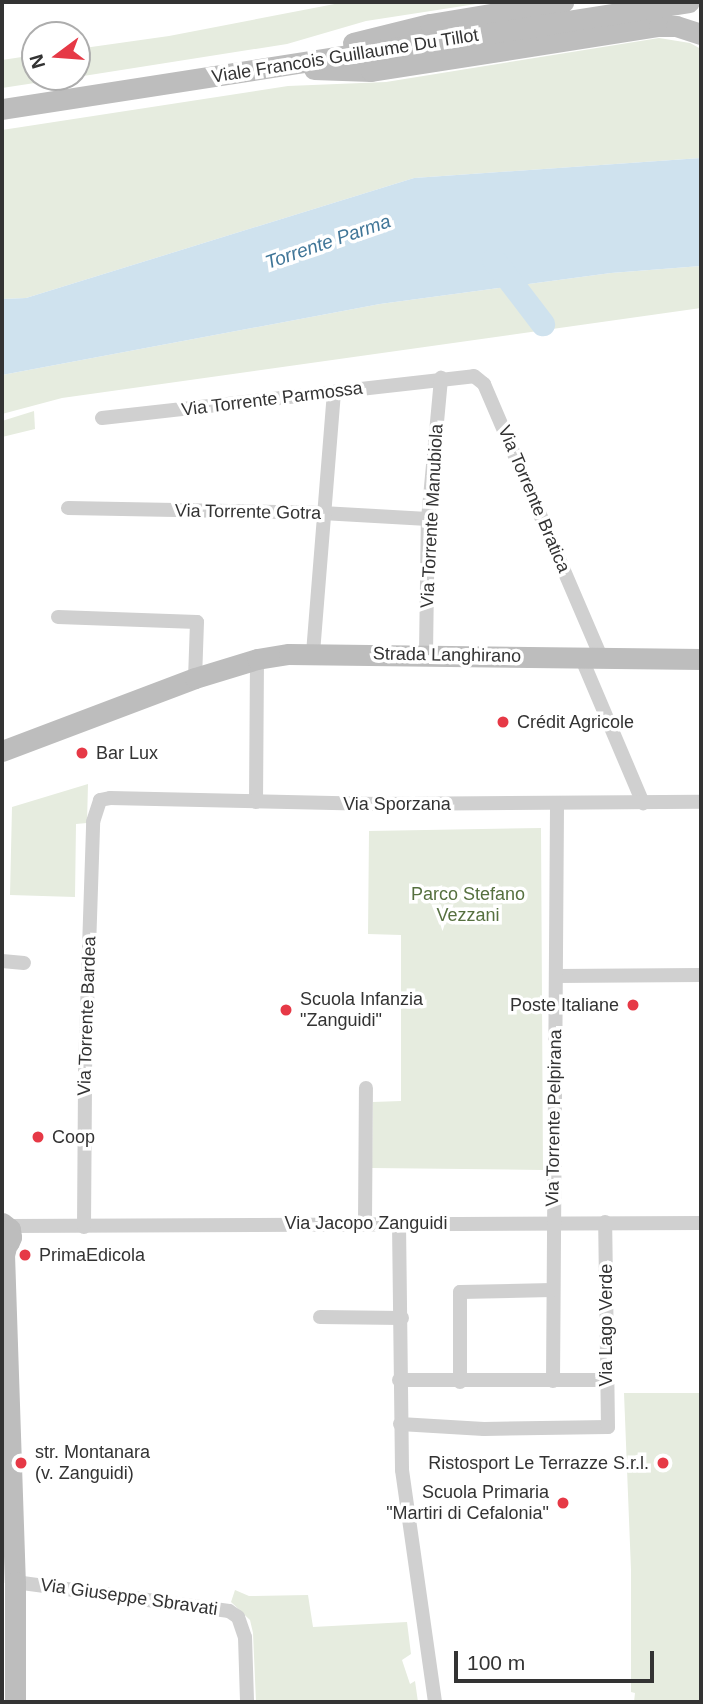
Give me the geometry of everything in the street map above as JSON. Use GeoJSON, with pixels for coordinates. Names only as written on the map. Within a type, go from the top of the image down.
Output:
{"type":"FeatureCollection","features":[{"type":"Feature","properties":{"kind":"main road"},"geometry":{"type":"LineString","coordinates":[[284,66],[418,26],[563,2]]}},
{"type":"Feature","properties":{"kind":"main road","name":"Viale Francois Guillaume Du Tillot"},"geometry":{"type":"LineString","coordinates":[[2,109],[689,2]]}},
{"type":"Feature","properties":{"kind":"main road"},"geometry":{"type":"LineString","coordinates":[[284,66],[364,71],[650,27],[676,26],[701,34]]}},
{"type":"Feature","properties":{"kind":"main road","name":"Strada Langhirano"},"geometry":{"type":"LineString","coordinates":[[2,751],[195,678],[257,659],[313,653],[701,659]]}},
{"type":"Feature","properties":{"kind":"main road"},"geometry":{"type":"LineString","coordinates":[[4,1237],[5,1396],[15,1582],[10,1690]]}},
{"type":"Feature","properties":{"kind":"street","name":"Via Torrente Bratica"},"geometry":{"type":"LineString","coordinates":[[441,378],[474,376],[484,384],[591,657],[643,803]]}},
{"type":"Feature","properties":{"kind":"street","name":"Via Torrente Parmossa"},"geometry":{"type":"LineString","coordinates":[[102,418],[441,378]]}},
{"type":"Feature","properties":{"kind":"street","name":"Via Torrente Manubiola"},"geometry":{"type":"LineString","coordinates":[[426,654],[428,519],[441,378]]}},
{"type":"Feature","properties":{"kind":"street"},"geometry":{"type":"LineString","coordinates":[[313,653],[322,513],[334,392]]}},
{"type":"Feature","properties":{"kind":"street","name":"Via Torrente Gotra"},"geometry":{"type":"LineString","coordinates":[[68,508],[322,513],[428,519]]}},
{"type":"Feature","properties":{"kind":"street"},"geometry":{"type":"LineString","coordinates":[[58,617],[197,622],[195,678]]}},
{"type":"Feature","properties":{"kind":"street"},"geometry":{"type":"LineString","coordinates":[[256,802],[257,659]]}},
{"type":"Feature","properties":{"kind":"street","name":"Via Sporzana"},"geometry":{"type":"LineString","coordinates":[[96,806],[100,800],[110,798],[256,802],[701,802]]}},
{"type":"Feature","properties":{"kind":"street","name":"Via Torrente Pelpirana"},"geometry":{"type":"LineString","coordinates":[[553,1381],[557,803]]}},
{"type":"Feature","properties":{"kind":"street","name":"Via Torrente Bardea"},"geometry":{"type":"LineString","coordinates":[[84,1227],[85,1069],[93,822],[96,806]]}},
{"type":"Feature","properties":{"kind":"street"},"geometry":{"type":"LineString","coordinates":[[4,961],[24,963]]}},
{"type":"Feature","properties":{"kind":"street"},"geometry":{"type":"LineString","coordinates":[[556,976],[701,975]]}},
{"type":"Feature","properties":{"kind":"street"},"geometry":{"type":"LineString","coordinates":[[365,1223],[366,1088]]}},
{"type":"Feature","properties":{"kind":"street","name":"Via Lago Verde"},"geometry":{"type":"LineString","coordinates":[[400,1424],[484,1429],[608,1427],[606,1222]]}},
{"type":"Feature","properties":{"kind":"street"},"geometry":{"type":"LineString","coordinates":[[399,1223],[402,1470],[435,1702]]}},
{"type":"Feature","properties":{"kind":"street","name":"Via Jacopo Zanguidi"},"geometry":{"type":"LineString","coordinates":[[4,1237],[31,1227],[701,1223]]}},
{"type":"Feature","properties":{"kind":"street"},"geometry":{"type":"LineString","coordinates":[[460,1382],[460,1292],[552,1290]]}},
{"type":"Feature","properties":{"kind":"street"},"geometry":{"type":"LineString","coordinates":[[320,1317],[402,1318]]}},
{"type":"Feature","properties":{"kind":"street"},"geometry":{"type":"LineString","coordinates":[[400,1380],[606,1380]]}},
{"type":"Feature","properties":{"kind":"street","name":"Via Giuseppe Sbravati"},"geometry":{"type":"LineString","coordinates":[[15,1582],[229,1611],[238,1617],[243,1626],[247,1702]]}},
{"type":"Feature","properties":{"kind":"green space"},"geometry":{"type":"Polygon","coordinates":[[[345,2],[489,2],[366,21],[287,44],[91,75],[91,47],[169,36],[345,2]]]}},
{"type":"Feature","properties":{"kind":"green space"},"geometry":{"type":"Polygon","coordinates":[[[659,38],[690,43],[701,49],[701,158],[414,178],[26,298],[2,299],[2,130],[288,86],[386,82],[659,38]]]}},
{"type":"Feature","properties":{"kind":"green space"},"geometry":{"type":"Polygon","coordinates":[[[21,57],[21,85],[2,88],[2,60],[21,57]]]}},
{"type":"Feature","properties":{"kind":"green space"},"geometry":{"type":"Polygon","coordinates":[[[701,266],[701,308],[62,398],[2,414],[2,375],[380,304],[611,273],[701,266]]]}},
{"type":"Feature","properties":{"kind":"green space"},"geometry":{"type":"Polygon","coordinates":[[[34,411],[35,429],[2,437],[2,421],[34,411]]]}},
{"type":"Feature","properties":{"kind":"green space"},"geometry":{"type":"Polygon","coordinates":[[[88,784],[87,823],[76,824],[75,897],[10,895],[12,807],[88,784]]]}},
{"type":"Feature","properties":{"kind":"green space","name":"Parco Stefano Vezzani"},"geometry":{"type":"Polygon","coordinates":[[[541,828],[543,1170],[372,1168],[373,1102],[401,1101],[401,935],[368,934],[369,831],[541,828]]]}},
{"type":"Feature","properties":{"kind":"green space"},"geometry":{"type":"Polygon","coordinates":[[[624,1393],[701,1393],[701,1702],[634,1702],[635,1693],[631,1692],[631,1570],[624,1393]]]}},
{"type":"Feature","properties":{"kind":"green space"},"geometry":{"type":"Polygon","coordinates":[[[235,1590],[249,1596],[308,1595],[313,1627],[407,1622],[411,1654],[402,1660],[410,1684],[415,1681],[418,1702],[256,1702],[253,1633],[250,1620],[231,1602],[235,1590]]]}},
{"type":"Feature","properties":{"kind":"water","name":"Torrente Parma"},"geometry":{"type":"Polygon","coordinates":[[[701,158],[701,266],[611,273],[380,304],[2,375],[2,299],[26,298],[414,178],[701,158]]]}},
{"type":"Feature","properties":{"kind":"waterway"},"geometry":{"type":"LineString","coordinates":[[494,260],[543,324]]}},
{"type":"Feature","properties":{"kind":"place","name":"Crédit Agricole"},"geometry":{"type":"Point","coordinates":[503,722]}},
{"type":"Feature","properties":{"kind":"place","name":"Bar Lux"},"geometry":{"type":"Point","coordinates":[82,753]}},
{"type":"Feature","properties":{"kind":"place","name":"Poste Italiane"},"geometry":{"type":"Point","coordinates":[633,1005]}},
{"type":"Feature","properties":{"kind":"place","name":"Scuola Infanzia \"Zanguidi\""},"geometry":{"type":"Point","coordinates":[286,1010]}},
{"type":"Feature","properties":{"kind":"place","name":"Coop"},"geometry":{"type":"Point","coordinates":[38,1137]}},
{"type":"Feature","properties":{"kind":"place","name":"PrimaEdicola"},"geometry":{"type":"Point","coordinates":[25,1255]}},
{"type":"Feature","properties":{"kind":"place","name":"str. Montanara (v. Zanguidi)"},"geometry":{"type":"Point","coordinates":[21,1463]}},
{"type":"Feature","properties":{"kind":"place","name":"Ristosport Le Terrazze S.r.l."},"geometry":{"type":"Point","coordinates":[663,1463]}},
{"type":"Feature","properties":{"kind":"place","name":"Scuola Primaria \"Martiri di Cefalonia\""},"geometry":{"type":"Point","coordinates":[563,1503]}}]}
